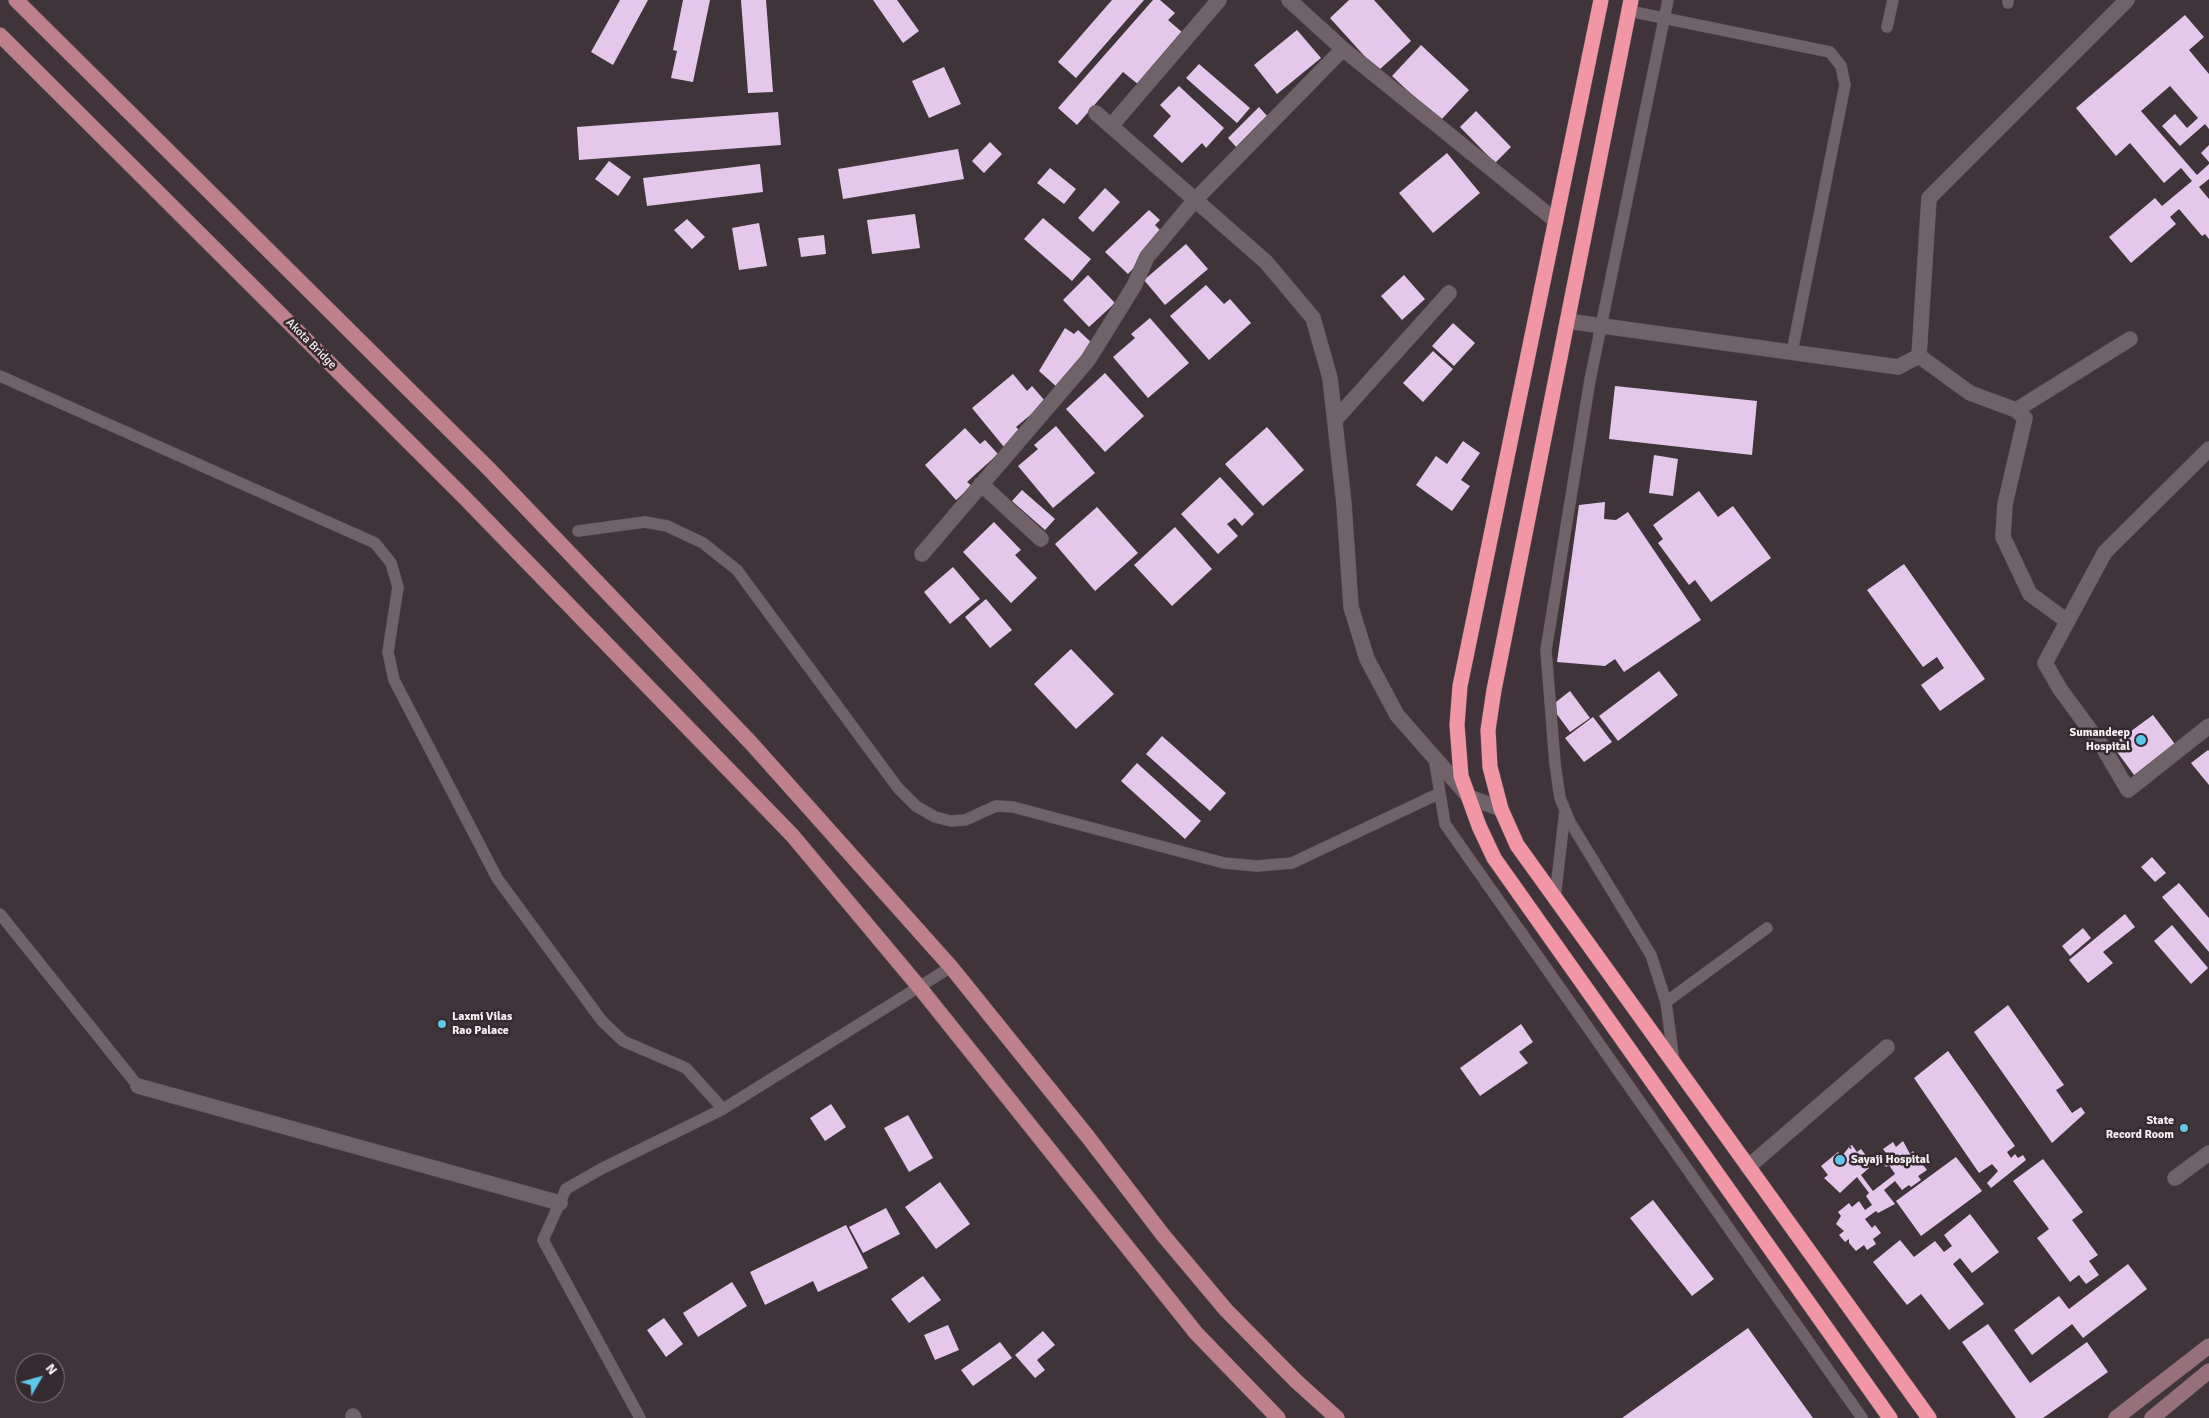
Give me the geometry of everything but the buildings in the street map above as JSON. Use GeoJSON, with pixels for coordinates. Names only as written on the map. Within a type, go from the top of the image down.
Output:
{"type":"FeatureCollection","features":[{"type":"Feature","properties":{"kind":"highway"},"geometry":{"type":"LineString","coordinates":[[1601,0],[1460,686],[1457,725],[1461,776],[1478,826],[1494,858],[1890,1418]]}},
{"type":"Feature","properties":{"kind":"highway"},"geometry":{"type":"LineString","coordinates":[[1630,6],[1496,680],[1488,730],[1490,767],[1501,809],[1517,845],[1929,1418]]}},
{"type":"Feature","properties":{"kind":"main road"},"geometry":{"type":"LineString","coordinates":[[16,0],[489,469],[814,811],[951,967],[1088,1137],[1163,1235],[1226,1310],[1296,1381],[1337,1418]]}},
{"type":"Feature","properties":{"kind":"main road","name":"Akota Bridge"},"geometry":{"type":"LineString","coordinates":[[0,35],[462,494],[792,836],[920,988],[1196,1333],[1278,1418]]}},
{"type":"Feature","properties":{"kind":"main road"},"geometry":{"type":"LineString","coordinates":[[2116,1418],[2209,1346]]}},
{"type":"Feature","properties":{"kind":"main road"},"geometry":{"type":"LineString","coordinates":[[2152,1418],[2208,1373]]}},
{"type":"Feature","properties":{"kind":"street"},"geometry":{"type":"LineString","coordinates":[[1111,126],[1219,0]]}},
{"type":"Feature","properties":{"kind":"street"},"geometry":{"type":"LineString","coordinates":[[1288,0],[1343,49],[1556,221]]}},
{"type":"Feature","properties":{"kind":"street"},"geometry":{"type":"LineString","coordinates":[[1919,356],[1929,198],[2128,0]]}},
{"type":"Feature","properties":{"kind":"street"},"geometry":{"type":"LineString","coordinates":[[922,554],[1088,360],[1134,286],[1147,257],[1195,200],[1343,49]]}},
{"type":"Feature","properties":{"kind":"street"},"geometry":{"type":"LineString","coordinates":[[1096,113],[1266,262],[1313,318],[1330,378],[1351,607],[1371,667],[1397,715],[1469,798],[1501,809]]}},
{"type":"Feature","properties":{"kind":"street"},"geometry":{"type":"LineString","coordinates":[[1335,420],[1448,293]]}},
{"type":"Feature","properties":{"kind":"street"},"geometry":{"type":"LineString","coordinates":[[1567,321],[1898,367],[1919,356]]}},
{"type":"Feature","properties":{"kind":"street"},"geometry":{"type":"LineString","coordinates":[[2016,410],[2130,339]]}},
{"type":"Feature","properties":{"kind":"street"},"geometry":{"type":"LineString","coordinates":[[1919,356],[1970,393],[2016,410],[2025,418],[2005,504],[2003,538],[2030,594],[2068,621]]}},
{"type":"Feature","properties":{"kind":"street"},"geometry":{"type":"LineString","coordinates":[[2209,449],[2105,552],[2045,663],[2060,689],[2104,750],[2128,790],[2209,726]]}},
{"type":"Feature","properties":{"kind":"street"},"geometry":{"type":"LineString","coordinates":[[981,484],[1040,539]]}},
{"type":"Feature","properties":{"kind":"street"},"geometry":{"type":"LineString","coordinates":[[1748,1167],[1887,1047]]}},
{"type":"Feature","properties":{"kind":"street"},"geometry":{"type":"LineString","coordinates":[[138,1086],[560,1203]]}},
{"type":"Feature","properties":{"kind":"street"},"geometry":{"type":"LineString","coordinates":[[2175,1178],[2209,1153]]}},
{"type":"Feature","properties":{"kind":"street"},"geometry":{"type":"LineString","coordinates":[[2195,1357],[2208,1373]]}},
{"type":"Feature","properties":{"kind":"lane"},"geometry":{"type":"LineString","coordinates":[[1668,0],[1602,326],[1546,650],[1555,764],[1560,798],[1570,822],[1616,901],[1651,955],[1666,1002],[1674,1064]]}},
{"type":"Feature","properties":{"kind":"lane"},"geometry":{"type":"LineString","coordinates":[[1887,27],[1893,0]]}},
{"type":"Feature","properties":{"kind":"lane"},"geometry":{"type":"LineString","coordinates":[[1630,6],[1664,19],[1830,52],[1841,66],[1845,85],[1792,352]]}},
{"type":"Feature","properties":{"kind":"lane"},"geometry":{"type":"LineString","coordinates":[[0,376],[375,542],[391,563],[398,586],[388,652],[394,680],[497,878],[602,1021],[623,1041],[686,1068],[723,1109]]}},
{"type":"Feature","properties":{"kind":"lane"},"geometry":{"type":"LineString","coordinates":[[578,532],[645,522],[668,526],[702,543],[737,570],[898,788],[916,806],[935,817],[951,821],[965,820],[996,806],[1013,806],[1224,863],[1257,866],[1292,863],[1440,793]]}},
{"type":"Feature","properties":{"kind":"lane"},"geometry":{"type":"LineString","coordinates":[[1434,757],[1445,824],[1862,1418]]}},
{"type":"Feature","properties":{"kind":"lane"},"geometry":{"type":"LineString","coordinates":[[1555,898],[1565,810]]}},
{"type":"Feature","properties":{"kind":"lane"},"geometry":{"type":"LineString","coordinates":[[0,914],[138,1086]]}},
{"type":"Feature","properties":{"kind":"lane"},"geometry":{"type":"LineString","coordinates":[[1666,1002],[1767,928]]}},
{"type":"Feature","properties":{"kind":"lane"},"geometry":{"type":"LineString","coordinates":[[640,1418],[543,1240],[566,1189],[601,1169],[723,1109],[951,967]]}},
{"type":"Feature","properties":{"kind":"place","name":"Sumandeep Hospital"},"geometry":{"type":"Point","coordinates":[2141,740]}},
{"type":"Feature","properties":{"kind":"place","name":"Laxmi Vilas Rao Palace"},"geometry":{"type":"Point","coordinates":[442,1024]}},
{"type":"Feature","properties":{"kind":"place","name":"State Record Room"},"geometry":{"type":"Point","coordinates":[2184,1128]}},
{"type":"Feature","properties":{"kind":"place","name":"Sayaji Hospital"},"geometry":{"type":"Point","coordinates":[1840,1160]}}]}
